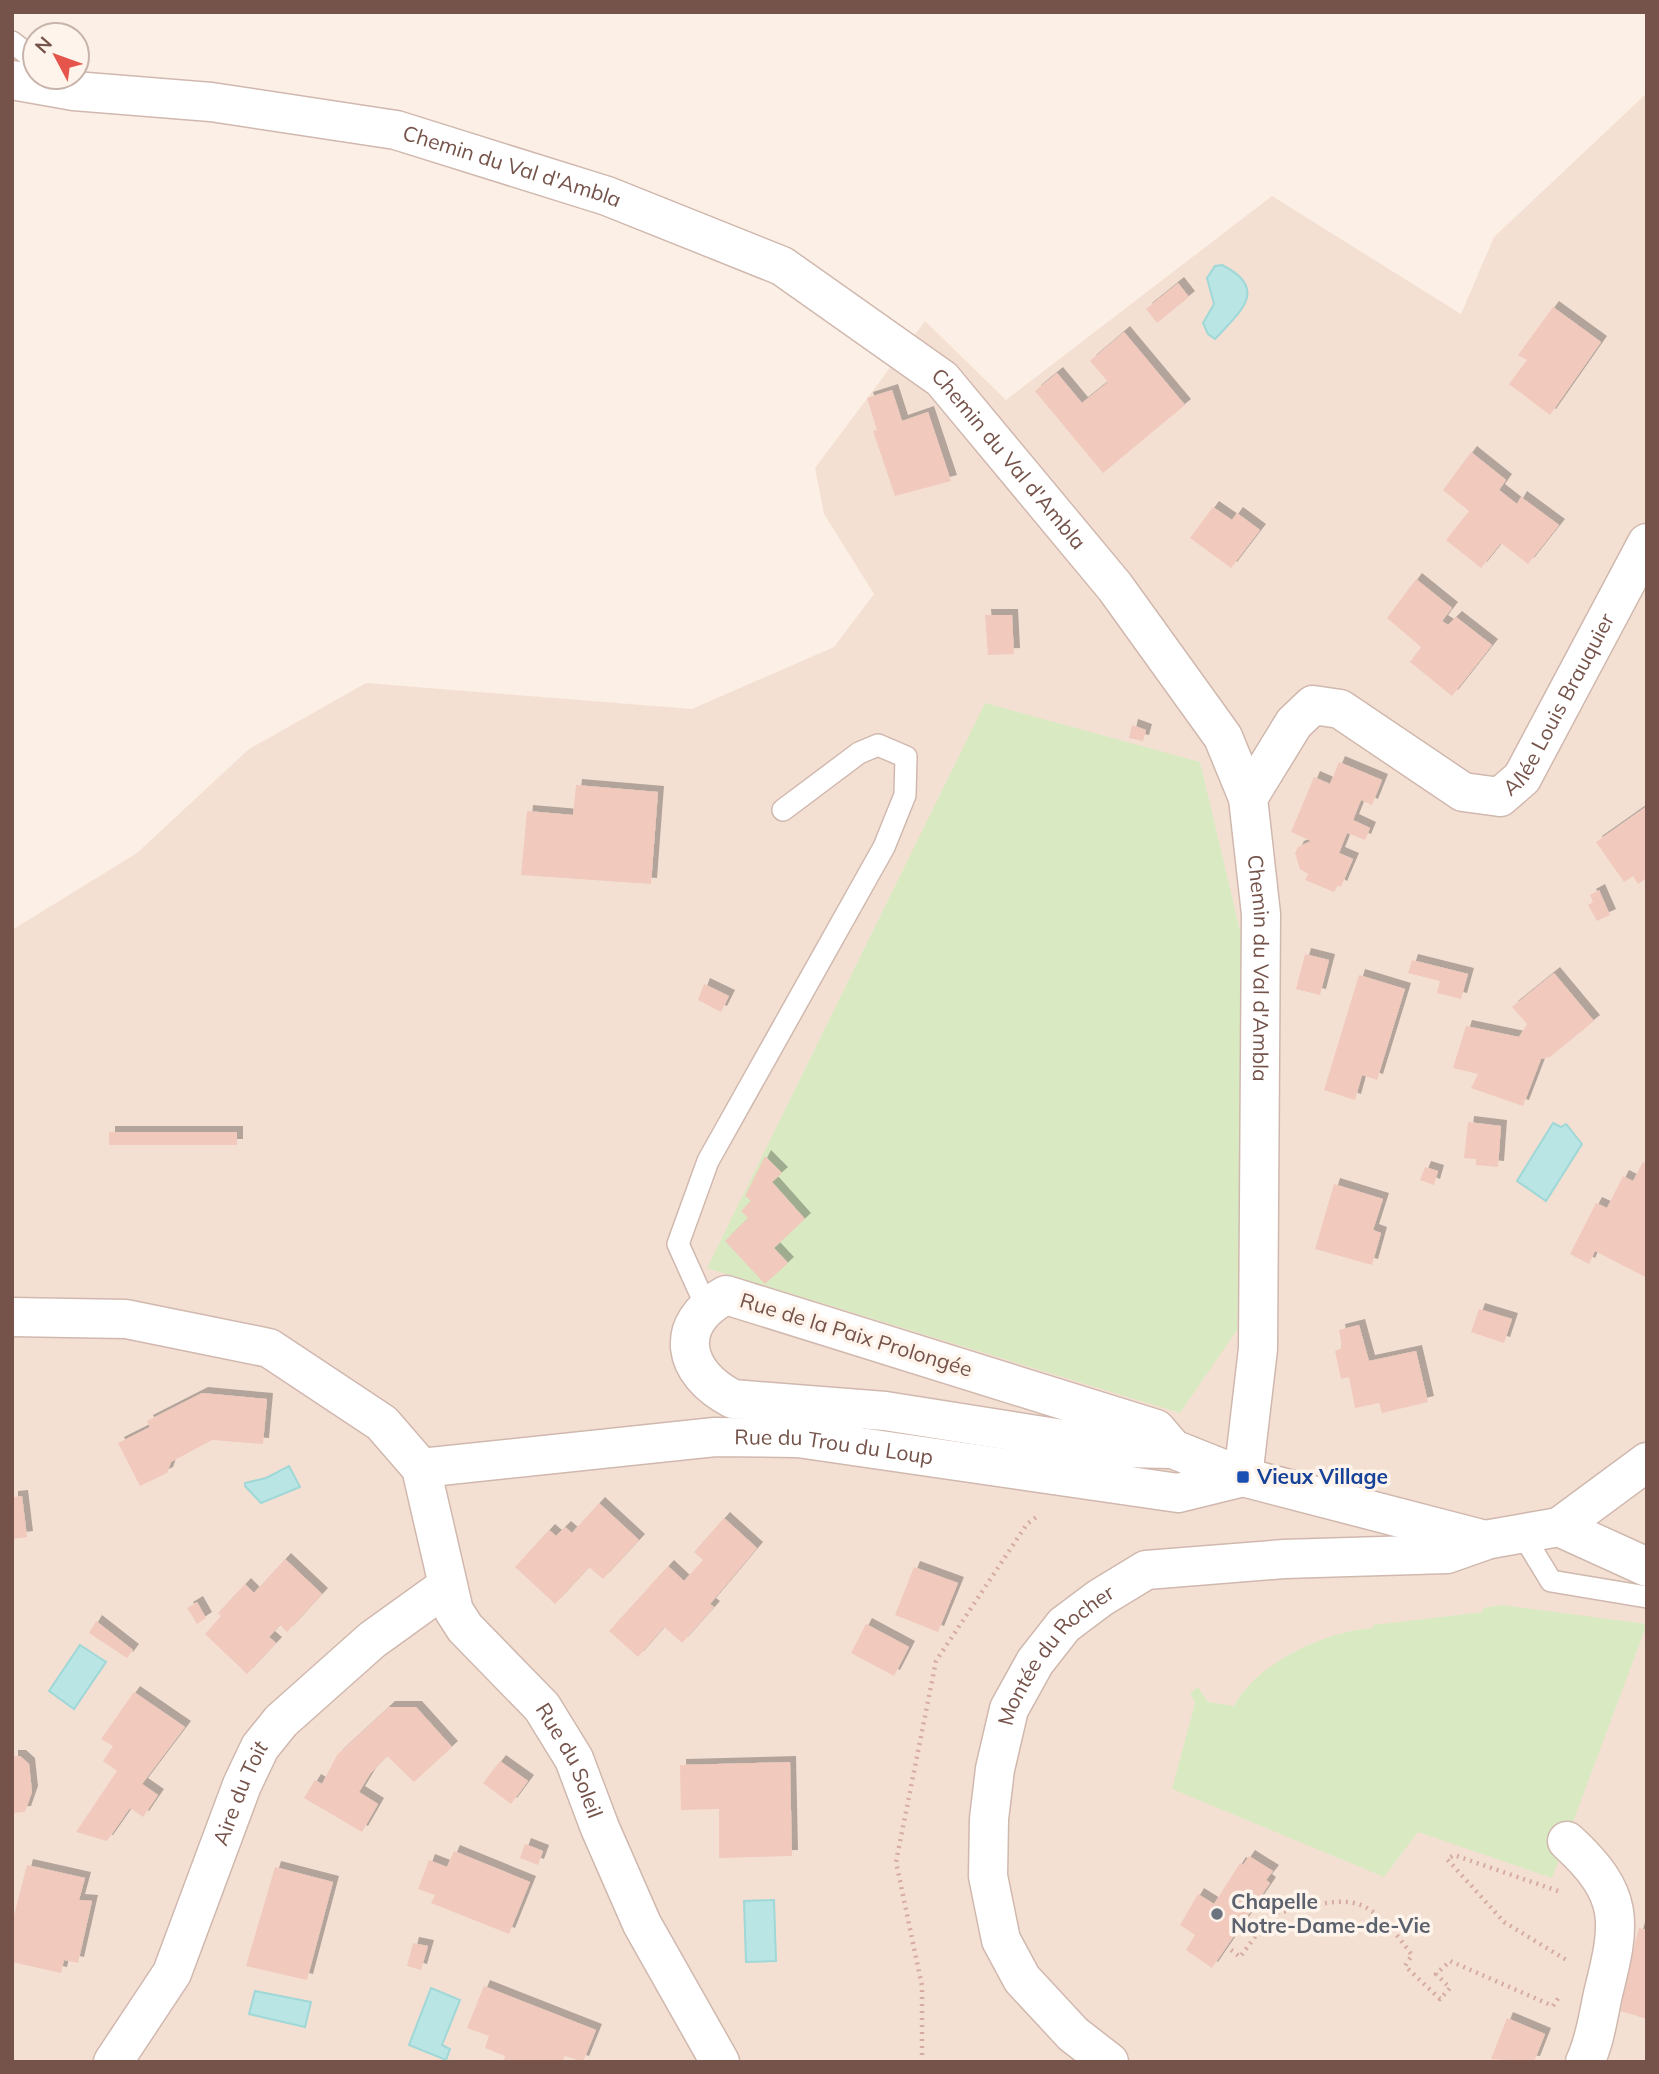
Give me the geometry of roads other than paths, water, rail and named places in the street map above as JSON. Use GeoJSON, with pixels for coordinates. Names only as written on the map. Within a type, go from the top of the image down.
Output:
{"type":"FeatureCollection","features":[{"type":"Feature","properties":{"kind":"street","name":"Chemin du Val d'Ambla"},"geometry":{"type":"LineString","coordinates":[[91,87],[396,130],[607,197],[782,266],[942,379],[1115,587],[1223,737],[1248,798],[1261,914],[1258,1335],[1243,1477]]}},
{"type":"Feature","properties":{"kind":"street","name":"Allée Louis Brauquier"},"geometry":{"type":"LineString","coordinates":[[1248,798],[1294,723],[1314,705],[1340,709],[1463,792],[1500,797],[1522,778],[1647,543]]}},
{"type":"Feature","properties":{"kind":"street","name":"Rue de la Paix Prolongée"},"geometry":{"type":"LineString","coordinates":[[1173,1449],[1156,1429],[726,1294],[706,1306],[694,1324],[689,1345],[696,1367],[702,1375],[714,1389],[733,1399],[885,1411],[1119,1448],[1173,1449],[1243,1477],[1485,1540]]}},
{"type":"Feature","properties":{"kind":"street"},"geometry":{"type":"LineString","coordinates":[[12,1317],[126,1319],[269,1348],[382,1423],[421,1468]]}},
{"type":"Feature","properties":{"kind":"street","name":"Rue du Trou du Loup"},"geometry":{"type":"LineString","coordinates":[[421,1468],[715,1437],[798,1438],[1178,1493],[1243,1477]]}},
{"type":"Feature","properties":{"kind":"street"},"geometry":{"type":"LineString","coordinates":[[1485,1540],[1559,1527],[1647,1462]]}},
{"type":"Feature","properties":{"kind":"street","name":"Rue du Soleil"},"geometry":{"type":"LineString","coordinates":[[421,1468],[454,1611],[465,1628],[542,1707],[574,1759],[600,1828],[642,1924],[720,2062]]}},
{"type":"Feature","properties":{"kind":"street"},"geometry":{"type":"LineString","coordinates":[[1559,1527],[1647,1567]]}},
{"type":"Feature","properties":{"kind":"street","name":"Montée du Rocher"},"geometry":{"type":"LineString","coordinates":[[1109,2062],[1073,2034],[1022,1979],[1001,1940],[988,1876],[989,1819],[998,1757],[1009,1709],[1035,1662],[1064,1625],[1100,1598],[1146,1570],[1284,1559],[1447,1555],[1485,1540]]}},
{"type":"Feature","properties":{"kind":"street","name":"Aire du Toit"},"geometry":{"type":"LineString","coordinates":[[113,2062],[172,1973],[242,1785],[260,1747],[281,1721],[372,1640],[447,1586]]}},
{"type":"Feature","properties":{"kind":"street"},"geometry":{"type":"LineString","coordinates":[[1567,1841],[1584,1856],[1608,1893],[1617,1917],[1616,1934],[1585,2062]]}},
{"type":"Feature","properties":{"kind":"lane"},"geometry":{"type":"LineString","coordinates":[[706,1306],[678,1244],[708,1161],[884,847],[905,795],[906,757],[878,745],[859,753],[783,810]]}},
{"type":"Feature","properties":{"kind":"lane"},"geometry":{"type":"LineString","coordinates":[[1523,1535],[1551,1581],[1647,1597]]}},
{"type":"Feature","properties":{"kind":"water"},"geometry":{"type":"Polygon","coordinates":[[[1222,265],[1237,274],[1245,283],[1247,292],[1241,310],[1215,339],[1208,334],[1203,323],[1214,304],[1207,278],[1215,266],[1222,265]]]}},
{"type":"Feature","properties":{"kind":"water"},"geometry":{"type":"Polygon","coordinates":[[[1553,1123],[1561,1127],[1566,1124],[1582,1144],[1546,1201],[1517,1181],[1553,1123]]]}},
{"type":"Feature","properties":{"kind":"water"},"geometry":{"type":"Polygon","coordinates":[[[289,1466],[300,1487],[261,1503],[245,1486],[245,1483],[266,1478],[289,1466]]]}},
{"type":"Feature","properties":{"kind":"water"},"geometry":{"type":"Polygon","coordinates":[[[80,1645],[106,1662],[74,1709],[49,1691],[80,1645]]]}},
{"type":"Feature","properties":{"kind":"water"},"geometry":{"type":"Polygon","coordinates":[[[774,1900],[776,1961],[746,1962],[744,1901],[774,1900]]]}},
{"type":"Feature","properties":{"kind":"water"},"geometry":{"type":"Polygon","coordinates":[[[431,1988],[460,2000],[442,2045],[450,2049],[446,2060],[409,2045],[431,1988]]]}},
{"type":"Feature","properties":{"kind":"water"},"geometry":{"type":"Polygon","coordinates":[[[255,1991],[311,2002],[305,2027],[249,2014],[255,1991]]]}},
{"type":"Feature","properties":{"kind":"place","name":"Vieux Village"},"geometry":{"type":"Point","coordinates":[1243,1477]}},
{"type":"Feature","properties":{"kind":"place","name":"Chapelle Notre-Dame-de-Vie"},"geometry":{"type":"Point","coordinates":[1217,1914]}}]}
